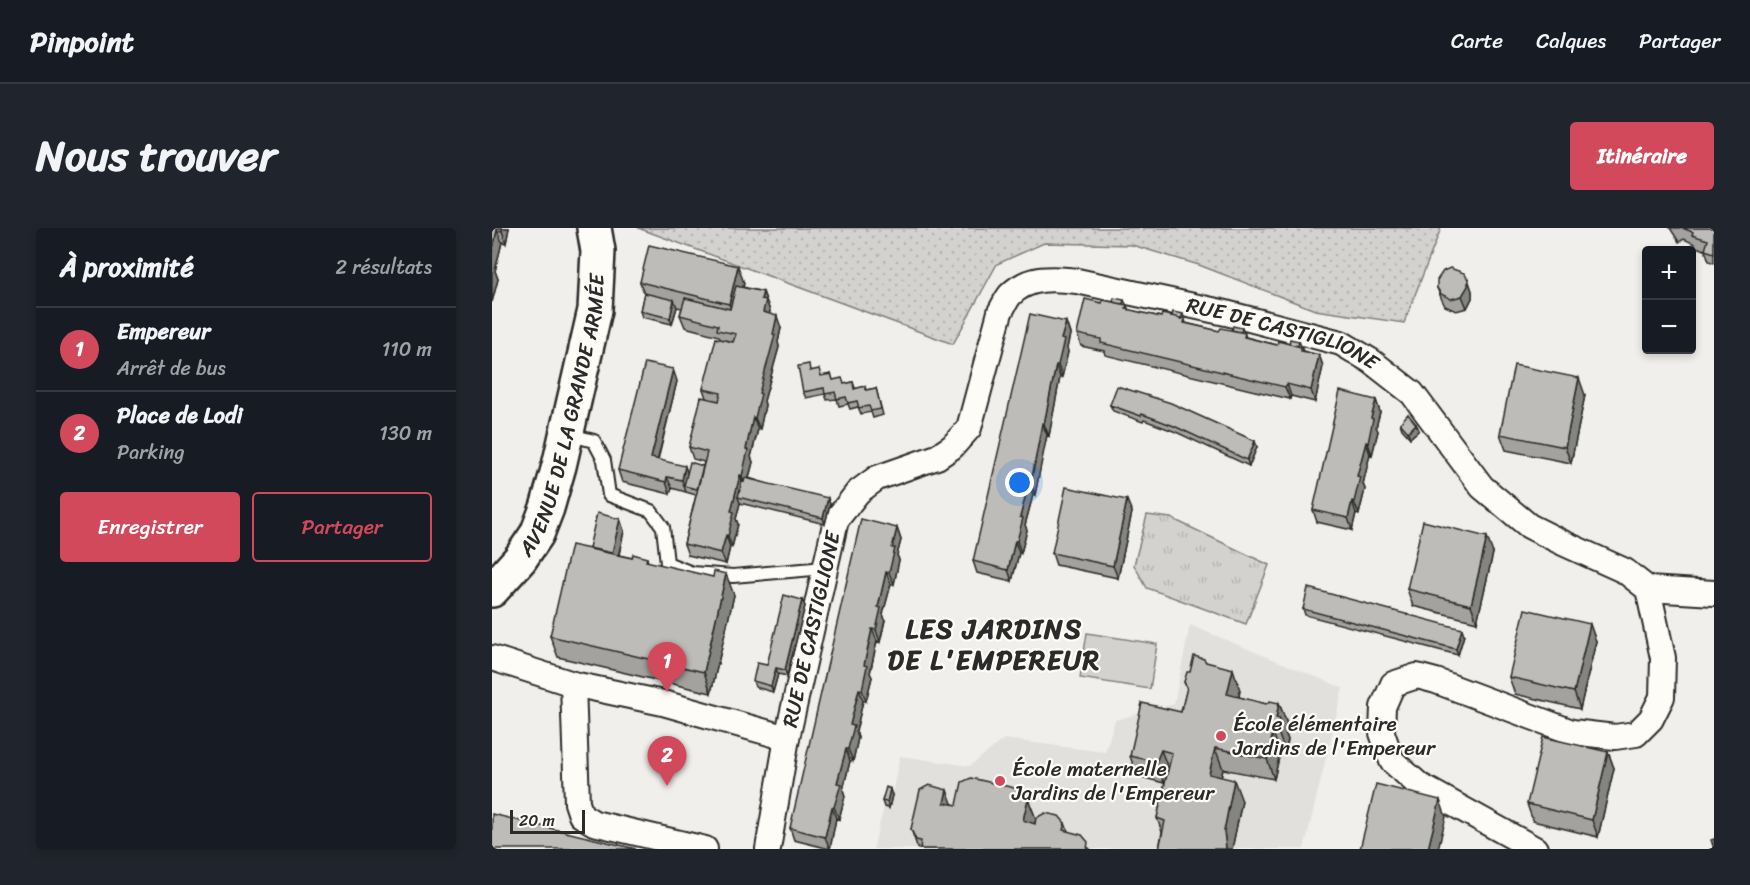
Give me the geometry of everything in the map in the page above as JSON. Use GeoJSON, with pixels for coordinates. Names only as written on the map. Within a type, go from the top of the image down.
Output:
{"type":"FeatureCollection","features":[{"type":"Feature","properties":{"kind":"main road","name":"AVENUE DE LA GRANDE ARMÉE"},"geometry":{"type":"LineString","coordinates":[[492,590],[520,559],[537,534],[550,497],[595,310],[598,251],[594,228]]}},
{"type":"Feature","properties":{"kind":"street","name":"RUE DE CASTIGLIONE"},"geometry":{"type":"LineString","coordinates":[[492,657],[573,684],[663,703],[787,738],[836,520],[858,492],[877,478],[937,457],[952,447],[969,428],[1000,312],[1010,295],[1030,282],[1053,278],[1077,281],[1226,313],[1341,343],[1371,361],[1412,393],[1482,487],[1529,526],[1625,571],[1648,589]]}},
{"type":"Feature","properties":{"kind":"street"},"geometry":{"type":"LineString","coordinates":[[1535,849],[1419,785],[1392,761],[1382,733],[1383,707],[1393,684],[1417,676],[1572,732],[1615,737],[1635,734],[1651,719],[1662,696],[1663,658],[1648,589],[1714,593]]}},
{"type":"Feature","properties":{"kind":"street"},"geometry":{"type":"LineString","coordinates":[[573,684],[577,803],[581,815],[594,823],[705,849]]}},
{"type":"Feature","properties":{"kind":"street"},"geometry":{"type":"LineString","coordinates":[[768,849],[787,738]]}},
{"type":"Feature","properties":{"kind":"lane"},"geometry":{"type":"LineString","coordinates":[[567,434],[594,441],[604,460],[609,495],[651,510],[663,527],[667,562],[692,573],[733,576],[825,568]]}},
{"type":"Feature","properties":{"kind":"shaded area","name":"École élémentaire Jardins de l'Empereur"},"geometry":{"type":"Polygon","coordinates":[[[1190,625],[1343,688],[1304,849],[873,849],[884,807],[889,808],[900,756],[970,766],[1004,739],[1105,752],[1115,720],[1174,704],[1190,625]]]}},
{"type":"Feature","properties":{"kind":"green space"},"geometry":{"type":"Polygon","coordinates":[[[638,228],[1441,228],[1404,323],[1315,310],[1199,265],[1132,245],[1044,243],[997,264],[953,344],[638,228]]]}},
{"type":"Feature","properties":{"kind":"green space"},"geometry":{"type":"Polygon","coordinates":[[[1147,515],[1171,518],[1269,565],[1246,624],[1147,588],[1134,565],[1147,515]]]}},
{"type":"Feature","properties":{"kind":"green space"},"geometry":{"type":"Polygon","coordinates":[[[1087,633],[1157,644],[1150,689],[1080,678],[1087,633]]]}},
{"type":"Feature","properties":{"kind":"building"},"geometry":{"type":"Polygon","coordinates":[[[492,228],[502,228],[502,231],[497,230],[492,253],[492,228]]]}},
{"type":"Feature","properties":{"kind":"building"},"geometry":{"type":"Polygon","coordinates":[[[1682,228],[1714,228],[1714,253],[1705,250],[1708,240],[1692,235],[1693,232],[1682,228]]]}},
{"type":"Feature","properties":{"kind":"building"},"geometry":{"type":"Polygon","coordinates":[[[649,245],[738,266],[729,304],[640,282],[649,245]]]}},
{"type":"Feature","properties":{"kind":"building"},"geometry":{"type":"Polygon","coordinates":[[[1450,268],[1464,273],[1468,279],[1468,286],[1462,296],[1451,299],[1441,294],[1437,288],[1437,280],[1443,271],[1450,268]]]}},
{"type":"Feature","properties":{"kind":"building"},"geometry":{"type":"Polygon","coordinates":[[[736,286],[763,292],[761,299],[766,300],[763,312],[777,316],[773,334],[775,335],[759,393],[761,394],[755,418],[753,417],[742,476],[740,475],[731,511],[734,512],[721,553],[684,544],[707,452],[689,447],[701,397],[719,401],[721,393],[703,389],[716,338],[733,342],[736,334],[717,330],[718,325],[680,315],[685,298],[730,309],[736,286]]]}},
{"type":"Feature","properties":{"kind":"building"},"geometry":{"type":"Polygon","coordinates":[[[644,293],[674,300],[670,318],[640,311],[644,293]]]}},
{"type":"Feature","properties":{"kind":"building"},"geometry":{"type":"Polygon","coordinates":[[[1114,298],[1124,300],[1123,304],[1113,302],[1114,298]]]}},
{"type":"Feature","properties":{"kind":"building"},"geometry":{"type":"Polygon","coordinates":[[[1085,299],[1127,305],[1126,309],[1161,317],[1162,314],[1185,319],[1184,323],[1219,331],[1221,328],[1245,333],[1244,337],[1277,345],[1278,341],[1301,347],[1301,351],[1319,355],[1311,390],[1251,379],[1101,343],[1101,339],[1077,334],[1085,299]]]}},
{"type":"Feature","properties":{"kind":"building"},"geometry":{"type":"Polygon","coordinates":[[[1173,312],[1183,314],[1181,319],[1172,316],[1173,312]]]}},
{"type":"Feature","properties":{"kind":"building"},"geometry":{"type":"Polygon","coordinates":[[[1030,314],[1066,322],[1061,339],[1064,340],[1058,365],[1056,365],[1044,424],[1042,423],[1031,483],[1029,483],[1020,517],[1023,518],[1008,570],[973,561],[1030,314]]]}},
{"type":"Feature","properties":{"kind":"building"},"geometry":{"type":"Polygon","coordinates":[[[1233,326],[1242,328],[1241,332],[1232,330],[1233,326]]]}},
{"type":"Feature","properties":{"kind":"building"},"geometry":{"type":"Polygon","coordinates":[[[1290,339],[1299,341],[1298,346],[1289,344],[1290,339]]]}},
{"type":"Feature","properties":{"kind":"building"},"geometry":{"type":"Polygon","coordinates":[[[645,363],[673,369],[651,458],[685,466],[682,480],[667,477],[666,482],[618,470],[645,363]]]}},
{"type":"Feature","properties":{"kind":"building"},"geometry":{"type":"Polygon","coordinates":[[[809,364],[810,371],[819,369],[821,376],[831,374],[833,380],[842,378],[844,384],[853,382],[854,389],[865,386],[866,390],[876,388],[881,409],[871,411],[869,406],[859,408],[857,401],[848,403],[846,397],[837,399],[835,392],[825,394],[824,388],[803,392],[798,366],[809,364]]]}},
{"type":"Feature","properties":{"kind":"building"},"geometry":{"type":"Polygon","coordinates":[[[1514,365],[1579,378],[1565,447],[1500,434],[1514,365]]]}},
{"type":"Feature","properties":{"kind":"building"},"geometry":{"type":"Polygon","coordinates":[[[1117,386],[1171,403],[1255,441],[1247,460],[1174,426],[1110,405],[1117,386]]]}},
{"type":"Feature","properties":{"kind":"building"},"geometry":{"type":"Polygon","coordinates":[[[1340,391],[1376,400],[1368,443],[1366,442],[1357,476],[1360,477],[1348,518],[1313,510],[1340,391]]]}},
{"type":"Feature","properties":{"kind":"building"},"geometry":{"type":"Polygon","coordinates":[[[1408,414],[1416,424],[1408,432],[1400,423],[1408,414]]]}},
{"type":"Feature","properties":{"kind":"building"},"geometry":{"type":"Polygon","coordinates":[[[690,462],[703,466],[697,489],[684,486],[690,462]]]}},
{"type":"Feature","properties":{"kind":"building"},"geometry":{"type":"Polygon","coordinates":[[[745,478],[828,498],[823,518],[738,497],[745,478]]]}},
{"type":"Feature","properties":{"kind":"building"},"geometry":{"type":"Polygon","coordinates":[[[1066,487],[1127,500],[1113,566],[1052,553],[1066,487]]]}},
{"type":"Feature","properties":{"kind":"building"},"geometry":{"type":"Polygon","coordinates":[[[597,513],[620,519],[612,553],[589,548],[597,513]]]}},
{"type":"Feature","properties":{"kind":"building"},"geometry":{"type":"Polygon","coordinates":[[[861,519],[897,528],[892,548],[895,548],[889,573],[886,572],[878,607],[881,608],[876,630],[872,629],[864,665],[867,666],[862,690],[859,689],[850,725],[854,726],[837,783],[841,784],[834,807],[832,807],[825,837],[790,828],[861,519]]]}},
{"type":"Feature","properties":{"kind":"building"},"geometry":{"type":"Polygon","coordinates":[[[1423,521],[1487,537],[1471,605],[1407,589],[1423,521]]]}},
{"type":"Feature","properties":{"kind":"building"},"geometry":{"type":"Polygon","coordinates":[[[571,545],[632,558],[633,554],[647,558],[646,561],[713,577],[714,571],[726,574],[704,672],[550,636],[571,545]]]}},
{"type":"Feature","properties":{"kind":"building"},"geometry":{"type":"Polygon","coordinates":[[[1308,588],[1462,629],[1456,649],[1303,609],[1308,588]]]}},
{"type":"Feature","properties":{"kind":"building"},"geometry":{"type":"Polygon","coordinates":[[[784,595],[802,600],[785,670],[776,668],[771,686],[753,681],[757,663],[767,665],[784,595]]]}},
{"type":"Feature","properties":{"kind":"building"},"geometry":{"type":"Polygon","coordinates":[[[1525,609],[1590,624],[1574,692],[1509,677],[1525,609]]]}},
{"type":"Feature","properties":{"kind":"building"},"geometry":{"type":"Polygon","coordinates":[[[1194,656],[1206,662],[1233,669],[1227,694],[1266,704],[1270,701],[1279,703],[1276,718],[1280,719],[1277,730],[1273,732],[1267,759],[1215,748],[1209,774],[1234,780],[1224,831],[1226,849],[1159,849],[1165,821],[1157,818],[1172,753],[1161,750],[1156,762],[1130,756],[1142,703],[1181,712],[1187,687],[1184,682],[1187,672],[1190,672],[1194,656]]]}},
{"type":"Feature","properties":{"kind":"building"},"geometry":{"type":"Polygon","coordinates":[[[1543,737],[1608,752],[1592,820],[1527,804],[1543,737]]]}},
{"type":"Feature","properties":{"kind":"building"},"geometry":{"type":"Polygon","coordinates":[[[971,778],[1023,790],[1028,799],[1023,820],[1035,824],[1036,818],[1045,813],[1059,816],[1065,823],[1063,830],[1082,835],[1088,842],[1087,849],[920,849],[921,841],[916,840],[911,829],[920,790],[929,785],[947,790],[944,803],[957,805],[962,782],[971,778]]]}},
{"type":"Feature","properties":{"kind":"building"},"geometry":{"type":"Polygon","coordinates":[[[1376,784],[1440,800],[1428,849],[1360,849],[1376,784]]]}},
{"type":"Feature","properties":{"kind":"building"},"geometry":{"type":"Polygon","coordinates":[[[886,787],[890,789],[887,802],[882,801],[886,787]]]}},
{"type":"Feature","properties":{"kind":"building"},"geometry":{"type":"Polygon","coordinates":[[[492,814],[636,849],[492,849],[492,814]]]}},
{"type":"Feature","properties":{"kind":"place","name":"Empereur"},"geometry":{"type":"Point","coordinates":[667,692]}},
{"type":"Feature","properties":{"kind":"place","name":"École élémentaire Jardins de l'Empereur"},"geometry":{"type":"Point","coordinates":[1221,736]}},
{"type":"Feature","properties":{"kind":"place","name":"École maternelle Jardins de l'Empereur"},"geometry":{"type":"Point","coordinates":[1000,781]}},
{"type":"Feature","properties":{"kind":"place","name":"Place de Lodi"},"geometry":{"type":"Point","coordinates":[667,786]}},
{"type":"Feature","properties":{"kind":"district","name":"LES JARDINS DE L'EMPEREUR"},"geometry":{"type":"Point","coordinates":[994,644]}}]}
